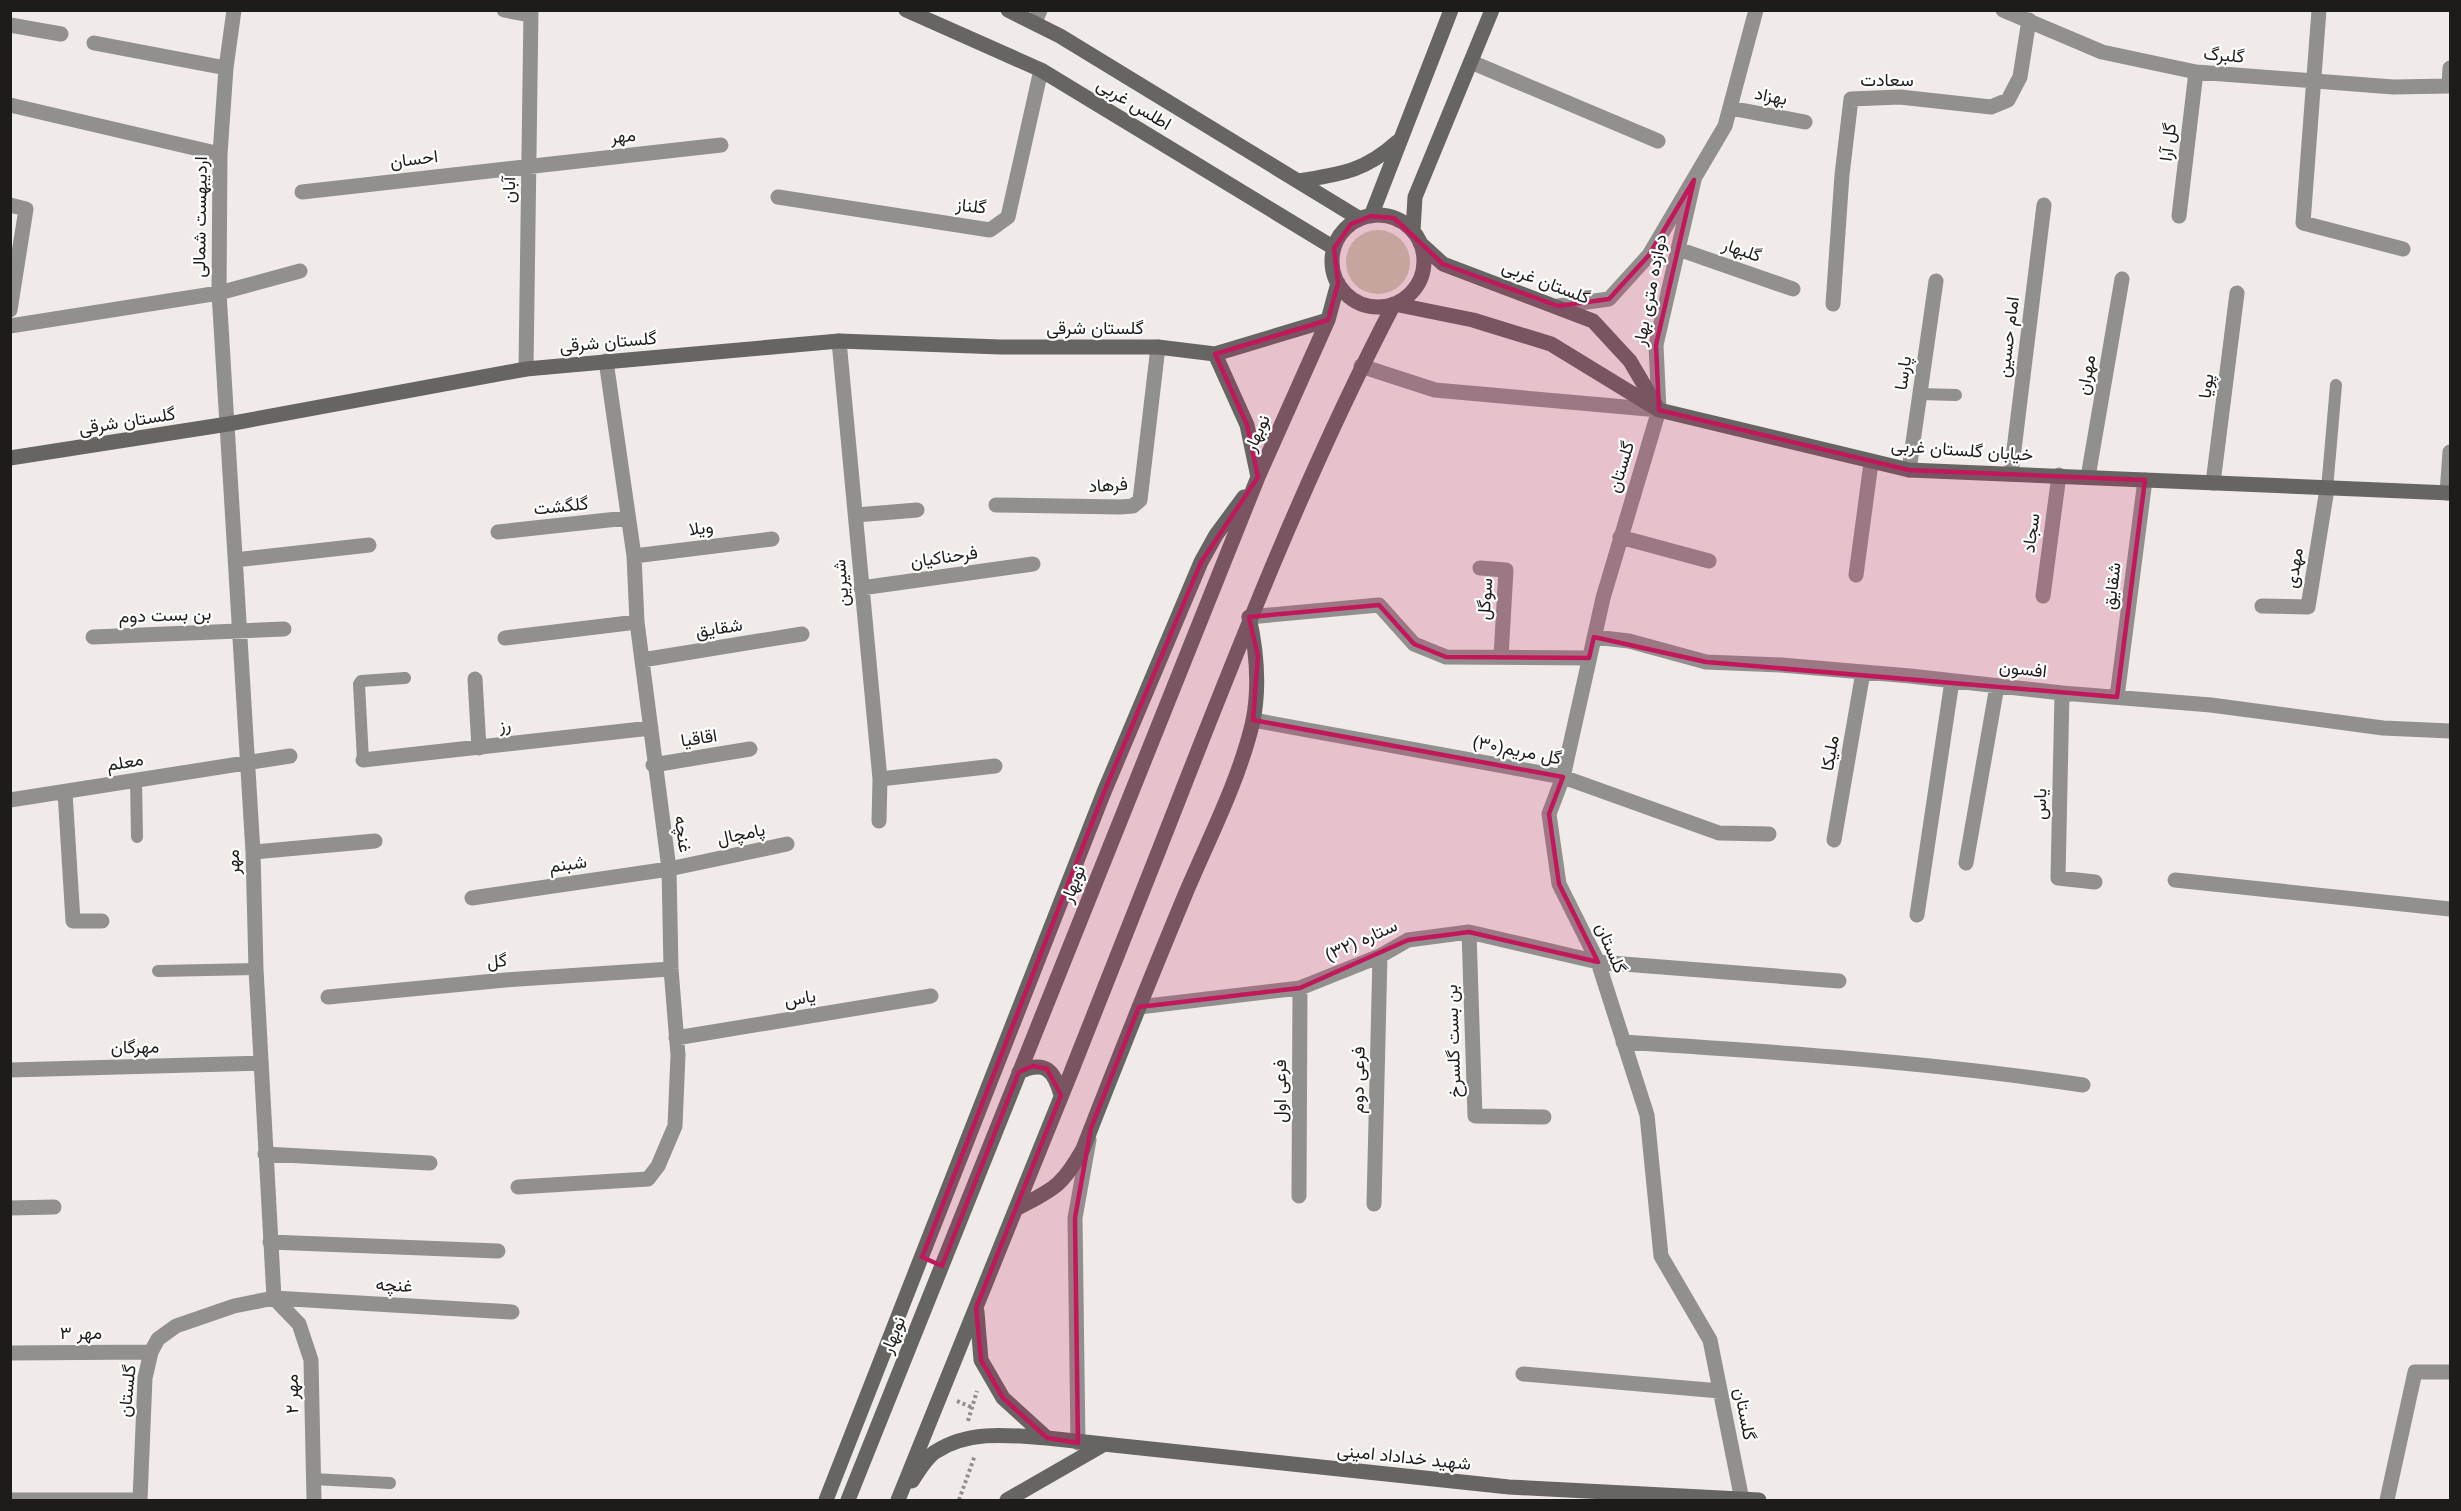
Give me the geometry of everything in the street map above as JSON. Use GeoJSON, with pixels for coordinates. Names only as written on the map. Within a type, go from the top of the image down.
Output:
{"type":"FeatureCollection","features":[{"type":"Feature","properties":{"kind":"street","name":"اردیبهست شمالی"},"geometry":{"type":"LineString","coordinates":[[228,424],[219,293],[220,154],[226,68],[234,10]]}},
{"type":"Feature","properties":{"kind":"street"},"geometry":{"type":"LineString","coordinates":[[504,10],[530,13]]}},
{"type":"Feature","properties":{"kind":"street","name":"اطلس غربی"},"geometry":{"type":"LineString","coordinates":[[906,10],[1041,70],[1334,248]]}},
{"type":"Feature","properties":{"kind":"street","name":"اطلس غربی"},"geometry":{"type":"LineString","coordinates":[[1008,10],[1038,16],[1298,181],[1365,218]]}},
{"type":"Feature","properties":{"kind":"street"},"geometry":{"type":"LineString","coordinates":[[1365,218],[1451,10]]}},
{"type":"Feature","properties":{"kind":"street"},"geometry":{"type":"LineString","coordinates":[[898,1499],[1016,1209],[1249,617],[1361,366],[1394,304],[1414,290],[1420,279],[1424,268],[1416,237],[1415,196],[1492,10]]}},
{"type":"Feature","properties":{"kind":"street"},"geometry":{"type":"LineString","coordinates":[[1558,306],[1609,299],[1649,255],[1725,126],[1756,10]]}},
{"type":"Feature","properties":{"kind":"street","name":"گلبرگ"},"geometry":{"type":"LineString","coordinates":[[2003,10],[2102,52],[2196,72],[2393,87],[2450,86]]}},
{"type":"Feature","properties":{"kind":"street"},"geometry":{"type":"LineString","coordinates":[[2319,10],[2303,223],[2403,249]]}},
{"type":"Feature","properties":{"kind":"street","name":"آبان"},"geometry":{"type":"LineString","coordinates":[[526,369],[530,13]]}},
{"type":"Feature","properties":{"kind":"street","name":"سعادت"},"geometry":{"type":"LineString","coordinates":[[1833,304],[1843,164],[1851,99],[1900,97],[1991,107],[2008,100],[2020,77],[2029,20]]}},
{"type":"Feature","properties":{"kind":"street"},"geometry":{"type":"LineString","coordinates":[[10,25],[61,34]]}},
{"type":"Feature","properties":{"kind":"street"},"geometry":{"type":"LineString","coordinates":[[94,42],[226,68]]}},
{"type":"Feature","properties":{"kind":"street"},"geometry":{"type":"LineString","coordinates":[[1471,62],[1658,141]]}},
{"type":"Feature","properties":{"kind":"street"},"geometry":{"type":"LineString","coordinates":[[2450,86],[2451,68]]}},
{"type":"Feature","properties":{"kind":"street","name":"گلناز"},"geometry":{"type":"LineString","coordinates":[[778,197],[990,230],[1008,217],[1041,70]]}},
{"type":"Feature","properties":{"kind":"street","name":"گل آرا"},"geometry":{"type":"LineString","coordinates":[[2179,216],[2196,72]]}},
{"type":"Feature","properties":{"kind":"street"},"geometry":{"type":"LineString","coordinates":[[10,105],[220,154]]}},
{"type":"Feature","properties":{"kind":"street","name":"بهزاد"},"geometry":{"type":"LineString","coordinates":[[1730,108],[1805,122]]}},
{"type":"Feature","properties":{"kind":"street"},"geometry":{"type":"LineString","coordinates":[[1298,181],[1347,173],[1377,160],[1399,140]]}},
{"type":"Feature","properties":{"kind":"street","name":"مهر"},"geometry":{"type":"LineString","coordinates":[[529,165],[721,145]]}},
{"type":"Feature","properties":{"kind":"street","name":"احسان"},"geometry":{"type":"LineString","coordinates":[[303,192],[529,165]]}},
{"type":"Feature","properties":{"kind":"street","name":"دوازده متری بهار"},"geometry":{"type":"LineString","coordinates":[[1659,410],[1656,345],[1694,180]]}},
{"type":"Feature","properties":{"kind":"street"},"geometry":{"type":"LineString","coordinates":[[10,205],[26,209],[10,310]]}},
{"type":"Feature","properties":{"kind":"street","name":"امام حسین"},"geometry":{"type":"LineString","coordinates":[[2010,474],[2043,205]]}},
{"type":"Feature","properties":{"kind":"street"},"geometry":{"type":"LineString","coordinates":[[1394,304],[1374,306],[1356,301],[1338,283],[1332,260],[1334,248],[1344,231],[1365,218],[1394,218],[1416,237]]}},
{"type":"Feature","properties":{"kind":"street","name":"گلستان غربی"},"geometry":{"type":"LineString","coordinates":[[1416,237],[1443,264],[1593,321],[1630,361],[1659,410]]}},
{"type":"Feature","properties":{"kind":"street","name":"گلبهار"},"geometry":{"type":"LineString","coordinates":[[1678,249],[1793,289]]}},
{"type":"Feature","properties":{"kind":"street"},"geometry":{"type":"LineString","coordinates":[[10,326],[219,293],[300,270]]}},
{"type":"Feature","properties":{"kind":"street","name":"مهران"},"geometry":{"type":"LineString","coordinates":[[2088,477],[2122,279]]}},
{"type":"Feature","properties":{"kind":"street","name":"پارسا"},"geometry":{"type":"LineString","coordinates":[[1909,470],[1936,281]]}},
{"type":"Feature","properties":{"kind":"street","name":"نوبهار"},"geometry":{"type":"LineString","coordinates":[[848,1500],[1258,477],[1328,320],[1338,283]]}},
{"type":"Feature","properties":{"kind":"street","name":"پویا"},"geometry":{"type":"LineString","coordinates":[[2213,483],[2237,293]]}},
{"type":"Feature","properties":{"kind":"street","name":"خیابان گلستان غربی"},"geometry":{"type":"LineString","coordinates":[[1394,304],[1473,320],[1551,344],[1659,410],[1871,463],[1909,470],[2449,493]]}},
{"type":"Feature","properties":{"kind":"street","name":"گلستان شرقی"},"geometry":{"type":"LineString","coordinates":[[10,458],[228,424],[526,369],[839,341],[1000,347],[1158,347],[1215,354],[1328,320]]}},
{"type":"Feature","properties":{"kind":"street","name":"شیرین"},"geometry":{"type":"LineString","coordinates":[[839,341],[880,779],[879,821]]}},
{"type":"Feature","properties":{"kind":"street","name":"فرهاد"},"geometry":{"type":"LineString","coordinates":[[996,505],[1120,507],[1133,506],[1140,500],[1158,347]]}},
{"type":"Feature","properties":{"kind":"street"},"geometry":{"type":"LineString","coordinates":[[826,1500],[1104,792],[1201,562],[1216,535],[1258,477],[1247,425],[1215,354]]}},
{"type":"Feature","properties":{"kind":"street","name":"غنچه"},"geometry":{"type":"LineString","coordinates":[[518,1187],[648,1179],[658,1166],[675,1126],[676,1038],[671,969],[669,869],[653,765],[651,728],[637,622],[634,556],[606,361]]}},
{"type":"Feature","properties":{"kind":"street"},"geometry":{"type":"LineString","coordinates":[[1361,366],[1435,390],[1659,410]]}},
{"type":"Feature","properties":{"kind":"street","name":"گلستان"},"geometry":{"type":"LineString","coordinates":[[1659,410],[1620,537],[1589,658],[1563,777],[1549,814],[1559,884],[1598,962],[1647,1115],[1661,1256],[1710,1340],[1742,1500]]}},
{"type":"Feature","properties":{"kind":"street","name":"مهر"},"geometry":{"type":"LineString","coordinates":[[228,424],[245,761],[253,852],[256,969],[274,1298]]}},
{"type":"Feature","properties":{"kind":"street"},"geometry":{"type":"LineString","coordinates":[[2449,493],[2451,452]]}},
{"type":"Feature","properties":{"kind":"street"},"geometry":{"type":"LineString","coordinates":[[1856,575],[1871,463]]}},
{"type":"Feature","properties":{"kind":"street","name":"سجاد"},"geometry":{"type":"LineString","coordinates":[[2043,596],[2059,476]]}},
{"type":"Feature","properties":{"kind":"street","name":"شقایق"},"geometry":{"type":"LineString","coordinates":[[2117,697],[2145,480]]}},
{"type":"Feature","properties":{"kind":"street","name":"مهدی"},"geometry":{"type":"LineString","coordinates":[[2262,606],[2308,608],[2326,489]]}},
{"type":"Feature","properties":{"kind":"street"},"geometry":{"type":"LineString","coordinates":[[856,515],[917,510]]}},
{"type":"Feature","properties":{"kind":"street","name":"گلگشت"},"geometry":{"type":"LineString","coordinates":[[498,532],[627,518]]}},
{"type":"Feature","properties":{"kind":"street"},"geometry":{"type":"LineString","coordinates":[[1620,537],[1708,561]]}},
{"type":"Feature","properties":{"kind":"street","name":"ویلا"},"geometry":{"type":"LineString","coordinates":[[634,556],[772,539]]}},
{"type":"Feature","properties":{"kind":"street"},"geometry":{"type":"LineString","coordinates":[[235,560],[369,545]]}},
{"type":"Feature","properties":{"kind":"street","name":"فرحناکیان"},"geometry":{"type":"LineString","coordinates":[[861,588],[1033,564]]}},
{"type":"Feature","properties":{"kind":"street","name":"سوگل"},"geometry":{"type":"LineString","coordinates":[[1480,568],[1506,570],[1501,657]]}},
{"type":"Feature","properties":{"kind":"street"},"geometry":{"type":"LineString","coordinates":[[1249,617],[1379,605],[1414,644],[1446,657],[1589,658]]}},
{"type":"Feature","properties":{"kind":"street"},"geometry":{"type":"LineString","coordinates":[[1016,1209],[1058,1186],[1074,1165],[1241,765],[1253,720],[1258,656],[1249,617]]}},
{"type":"Feature","properties":{"kind":"street"},"geometry":{"type":"LineString","coordinates":[[505,638],[637,622]]}},
{"type":"Feature","properties":{"kind":"street","name":"بن بست دوم"},"geometry":{"type":"LineString","coordinates":[[93,637],[284,629]]}},
{"type":"Feature","properties":{"kind":"street","name":"شقایق"},"geometry":{"type":"LineString","coordinates":[[642,660],[802,634]]}},
{"type":"Feature","properties":{"kind":"street","name":"افسون"},"geometry":{"type":"LineString","coordinates":[[1594,637],[1629,641],[1706,662],[1863,672],[2062,693],[2211,705],[2383,728],[2451,730]]}},
{"type":"Feature","properties":{"kind":"street","name":"ملیکا"},"geometry":{"type":"LineString","coordinates":[[1834,840],[1863,672]]}},
{"type":"Feature","properties":{"kind":"street"},"geometry":{"type":"LineString","coordinates":[[475,679],[479,748]]}},
{"type":"Feature","properties":{"kind":"street"},"geometry":{"type":"LineString","coordinates":[[1917,915],[1952,681]]}},
{"type":"Feature","properties":{"kind":"street"},"geometry":{"type":"LineString","coordinates":[[1966,863],[1997,686]]}},
{"type":"Feature","properties":{"kind":"street","name":"یاس"},"geometry":{"type":"LineString","coordinates":[[2062,693],[2058,878],[2095,882]]}},
{"type":"Feature","properties":{"kind":"street","name":"گل مریم(۳۰)"},"geometry":{"type":"LineString","coordinates":[[1253,720],[1563,777],[1719,833],[1769,834]]}},
{"type":"Feature","properties":{"kind":"street","name":"رز"},"geometry":{"type":"LineString","coordinates":[[363,760],[651,728]]}},
{"type":"Feature","properties":{"kind":"street","name":"اقاقیا"},"geometry":{"type":"LineString","coordinates":[[653,765],[750,749]]}},
{"type":"Feature","properties":{"kind":"street","name":"معلم"},"geometry":{"type":"LineString","coordinates":[[10,800],[245,761],[290,756]]}},
{"type":"Feature","properties":{"kind":"street"},"geometry":{"type":"LineString","coordinates":[[880,779],[995,766]]}},
{"type":"Feature","properties":{"kind":"street"},"geometry":{"type":"LineString","coordinates":[[65,792],[73,921],[102,921]]}},
{"type":"Feature","properties":{"kind":"street"},"geometry":{"type":"LineString","coordinates":[[253,852],[375,841]]}},
{"type":"Feature","properties":{"kind":"street","name":"پامچال"},"geometry":{"type":"LineString","coordinates":[[669,869],[787,844]]}},
{"type":"Feature","properties":{"kind":"street","name":"شبنم"},"geometry":{"type":"LineString","coordinates":[[472,898],[669,869]]}},
{"type":"Feature","properties":{"kind":"street"},"geometry":{"type":"LineString","coordinates":[[2175,880],[2451,909]]}},
{"type":"Feature","properties":{"kind":"street","name":"ستاره (۳۲)"},"geometry":{"type":"LineString","coordinates":[[1139,1007],[1300,988],[1380,956],[1408,940],[1469,932],[1598,962],[1839,981]]}},
{"type":"Feature","properties":{"kind":"street","name":"بن بست گلسرخ"},"geometry":{"type":"LineString","coordinates":[[1469,932],[1476,1116],[1544,1117]]}},
{"type":"Feature","properties":{"kind":"street","name":"فرعی دوم"},"geometry":{"type":"LineString","coordinates":[[1374,1204],[1380,956]]}},
{"type":"Feature","properties":{"kind":"street","name":"گل"},"geometry":{"type":"LineString","coordinates":[[328,997],[505,980],[671,969]]}},
{"type":"Feature","properties":{"kind":"street","name":"فرعی اول"},"geometry":{"type":"LineString","coordinates":[[1299,1196],[1300,988]]}},
{"type":"Feature","properties":{"kind":"street","name":"یاس"},"geometry":{"type":"LineString","coordinates":[[676,1038],[931,996]]}},
{"type":"Feature","properties":{"kind":"street"},"geometry":{"type":"LineString","coordinates":[[1623,1042],[1802,1053],[1982,1070],[2083,1085]]}},
{"type":"Feature","properties":{"kind":"street","name":"مهرگان"},"geometry":{"type":"LineString","coordinates":[[10,1070],[261,1064]]}},
{"type":"Feature","properties":{"kind":"street"},"geometry":{"type":"LineString","coordinates":[[1019,1072],[1033,1066],[1047,1069],[1056,1079],[1061,1095]]}},
{"type":"Feature","properties":{"kind":"street"},"geometry":{"type":"LineString","coordinates":[[1078,1443],[1075,1218],[1091,1128]]}},
{"type":"Feature","properties":{"kind":"street"},"geometry":{"type":"LineString","coordinates":[[265,1154],[430,1163]]}},
{"type":"Feature","properties":{"kind":"street"},"geometry":{"type":"LineString","coordinates":[[10,1208],[54,1207]]}},
{"type":"Feature","properties":{"kind":"street"},"geometry":{"type":"LineString","coordinates":[[270,1242],[498,1251]]}},
{"type":"Feature","properties":{"kind":"street"},"geometry":{"type":"LineString","coordinates":[[922,1257],[942,1266]]}},
{"type":"Feature","properties":{"kind":"street","name":"گلستان"},"geometry":{"type":"LineString","coordinates":[[140,1500],[145,1378],[151,1352],[158,1339],[176,1326],[234,1306],[274,1298]]}},
{"type":"Feature","properties":{"kind":"street","name":"غنچه"},"geometry":{"type":"LineString","coordinates":[[274,1298],[512,1312]]}},
{"type":"Feature","properties":{"kind":"street","name":"مهر ۲"},"geometry":{"type":"LineString","coordinates":[[274,1298],[299,1324],[310,1360],[314,1500]]}},
{"type":"Feature","properties":{"kind":"street"},"geometry":{"type":"LineString","coordinates":[[976,1308],[981,1360],[1003,1398],[1047,1438]]}},
{"type":"Feature","properties":{"kind":"street","name":"مهر ۳"},"geometry":{"type":"LineString","coordinates":[[10,1353],[151,1352]]}},
{"type":"Feature","properties":{"kind":"street"},"geometry":{"type":"LineString","coordinates":[[2387,1500],[2415,1372],[2451,1372]]}},
{"type":"Feature","properties":{"kind":"street"},"geometry":{"type":"LineString","coordinates":[[1523,1374],[1720,1391]]}},
{"type":"Feature","properties":{"kind":"street","name":"شهید خداداد امینی"},"geometry":{"type":"LineString","coordinates":[[898,1499],[933,1453],[964,1438],[1004,1434],[1101,1446],[1509,1487],[1759,1500]]}},
{"type":"Feature","properties":{"kind":"street"},"geometry":{"type":"LineString","coordinates":[[1007,1500],[1101,1446]]}},
{"type":"Feature","properties":{"kind":"street"},"geometry":{"type":"LineString","coordinates":[[841,1458],[862,1468]]}},
{"type":"Feature","properties":{"kind":"street"},"geometry":{"type":"LineString","coordinates":[[10,1500],[140,1500]]}},
{"type":"Feature","properties":{"kind":"lane"},"geometry":{"type":"LineString","coordinates":[[2326,489],[2336,385]]}},
{"type":"Feature","properties":{"kind":"lane"},"geometry":{"type":"LineString","coordinates":[[1920,394],[1956,395]]}},
{"type":"Feature","properties":{"kind":"lane"},"geometry":{"type":"LineString","coordinates":[[363,760],[359,684],[361,681],[368,680],[405,678]]}},
{"type":"Feature","properties":{"kind":"lane"},"geometry":{"type":"LineString","coordinates":[[136,780],[137,837]]}},
{"type":"Feature","properties":{"kind":"lane"},"geometry":{"type":"LineString","coordinates":[[158,971],[256,969]]}},
{"type":"Feature","properties":{"kind":"lane"},"geometry":{"type":"LineString","coordinates":[[314,1479],[390,1483]]}},
{"type":"Feature","properties":{"kind":"highlighted area"},"geometry":{"type":"Polygon","coordinates":[[[1694,180],[1656,345],[1659,410],[1909,470],[2145,480],[2117,697],[1706,662],[1594,637],[1589,658],[1446,657],[1414,644],[1379,605],[1249,617],[1258,656],[1253,720],[1563,777],[1549,814],[1559,884],[1598,962],[1469,932],[1408,940],[1300,988],[1139,1007],[1091,1128],[1075,1218],[1078,1443],[1047,1438],[1003,1398],[981,1360],[976,1308],[1061,1095],[1047,1069],[1033,1066],[1019,1072],[942,1266],[922,1257],[1104,792],[1201,562],[1258,477],[1247,425],[1215,354],[1328,320],[1338,283],[1334,248],[1351,224],[1371,216],[1394,218],[1443,264],[1558,306],[1609,299],[1649,255],[1694,180]]]}},
{"type":"Feature","properties":{"kind":"green space"},"geometry":{"type":"Polygon","coordinates":[[[1378,230],[1390,232],[1401,239],[1408,250],[1410,262],[1408,274],[1401,285],[1390,292],[1378,294],[1366,292],[1355,285],[1348,274],[1346,262],[1348,250],[1355,239],[1366,232],[1378,230]]]}}]}
